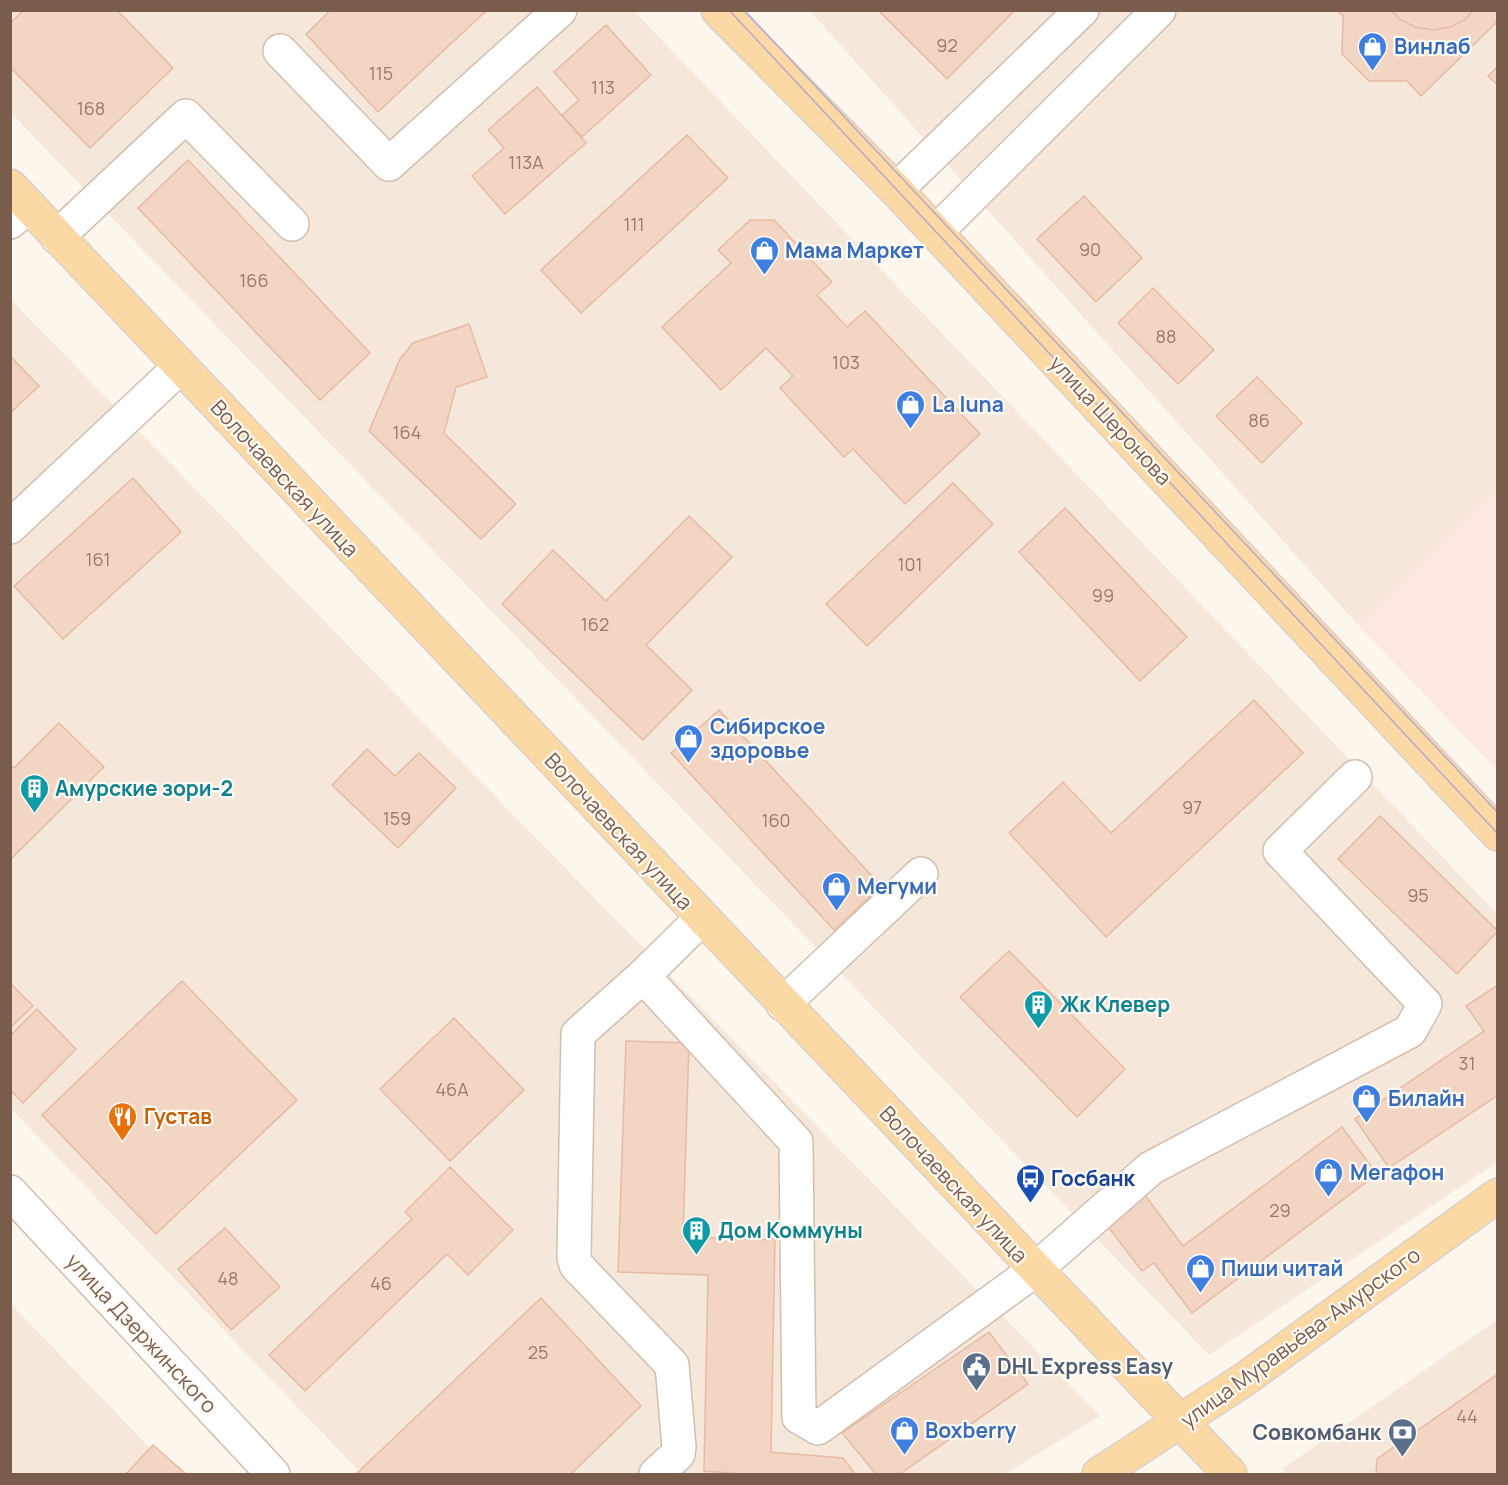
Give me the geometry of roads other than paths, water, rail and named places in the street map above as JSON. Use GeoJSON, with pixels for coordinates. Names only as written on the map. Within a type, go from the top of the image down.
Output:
{"type":"FeatureCollection","features":[{"type":"Feature","properties":{"kind":"main road","name":"улица Шеронова"},"geometry":{"type":"LineString","coordinates":[[718,10],[936,232],[1497,834]]}},
{"type":"Feature","properties":{"kind":"main road","name":"Волочаевская улица"},"geometry":{"type":"LineString","coordinates":[[17,205],[57,237],[1230,1474]]}},
{"type":"Feature","properties":{"kind":"main road","name":"улица Муравьёва-Амурского"},"geometry":{"type":"LineString","coordinates":[[1099,1474],[1182,1422],[1497,1195]]}},
{"type":"Feature","properties":{"kind":"street"},"geometry":{"type":"LineString","coordinates":[[280,51],[389,164],[560,10]]}},
{"type":"Feature","properties":{"kind":"street"},"geometry":{"type":"LineString","coordinates":[[896,190],[1082,10]]}},
{"type":"Feature","properties":{"kind":"street"},"geometry":{"type":"LineString","coordinates":[[936,232],[1159,10]]}},
{"type":"Feature","properties":{"kind":"street"},"geometry":{"type":"LineString","coordinates":[[57,237],[186,116],[292,224]]}},
{"type":"Feature","properties":{"kind":"street"},"geometry":{"type":"LineString","coordinates":[[10,526],[180,367]]}},
{"type":"Feature","properties":{"kind":"street"},"geometry":{"type":"LineString","coordinates":[[643,976],[796,1142],[799,1417],[819,1428],[1035,1270],[1150,1168],[1410,1030],[1425,1004],[1280,851],[1355,777]]}},
{"type":"Feature","properties":{"kind":"street"},"geometry":{"type":"LineString","coordinates":[[783,1004],[921,874]]}},
{"type":"Feature","properties":{"kind":"street"},"geometry":{"type":"LineString","coordinates":[[656,1474],[678,1454],[672,1365],[576,1265],[573,1250],[578,1034],[643,976],[702,918]]}},
{"type":"Feature","properties":{"kind":"street","name":"улица Дзержинского"},"geometry":{"type":"LineString","coordinates":[[10,1192],[273,1474]]}},
{"type":"Feature","properties":{"kind":"tram line"},"geometry":{"type":"LineString","coordinates":[[729,10],[1498,834]]}},
{"type":"Feature","properties":{"kind":"tram line"},"geometry":{"type":"LineString","coordinates":[[744,10],[1498,813]]}},
{"type":"Feature","properties":{"kind":"place","name":"Винлаб"},"geometry":{"type":"Point","coordinates":[1373,72]}},
{"type":"Feature","properties":{"kind":"place","name":"Мама Маркет"},"geometry":{"type":"Point","coordinates":[764,276]}},
{"type":"Feature","properties":{"kind":"place","name":"La luna"},"geometry":{"type":"Point","coordinates":[911,430]}},
{"type":"Feature","properties":{"kind":"place","name":"Сибирское здоровье"},"geometry":{"type":"Point","coordinates":[689,764]}},
{"type":"Feature","properties":{"kind":"place","name":"Амурские зори-2"},"geometry":{"type":"Point","coordinates":[34,814]}},
{"type":"Feature","properties":{"kind":"place","name":"Мегуми"},"geometry":{"type":"Point","coordinates":[836,912]}},
{"type":"Feature","properties":{"kind":"place","name":"Жк Клевер"},"geometry":{"type":"Point","coordinates":[1039,1030]}},
{"type":"Feature","properties":{"kind":"place","name":"Билайн"},"geometry":{"type":"Point","coordinates":[1367,1124]}},
{"type":"Feature","properties":{"kind":"place","name":"Густав"},"geometry":{"type":"Point","coordinates":[123,1142]}},
{"type":"Feature","properties":{"kind":"place","name":"Мегафон"},"geometry":{"type":"Point","coordinates":[1329,1198]}},
{"type":"Feature","properties":{"kind":"place","name":"Госбанк"},"geometry":{"type":"Point","coordinates":[1030,1204]}},
{"type":"Feature","properties":{"kind":"place","name":"Дом Коммуны"},"geometry":{"type":"Point","coordinates":[697,1256]}},
{"type":"Feature","properties":{"kind":"place","name":"Пиши читай"},"geometry":{"type":"Point","coordinates":[1200,1294]}},
{"type":"Feature","properties":{"kind":"place","name":"DHL Express Easy"},"geometry":{"type":"Point","coordinates":[976,1392]}},
{"type":"Feature","properties":{"kind":"place","name":"Boxberry"},"geometry":{"type":"Point","coordinates":[904,1456]}},
{"type":"Feature","properties":{"kind":"place","name":"Совкомбанк"},"geometry":{"type":"Point","coordinates":[1402,1458]}}]}
